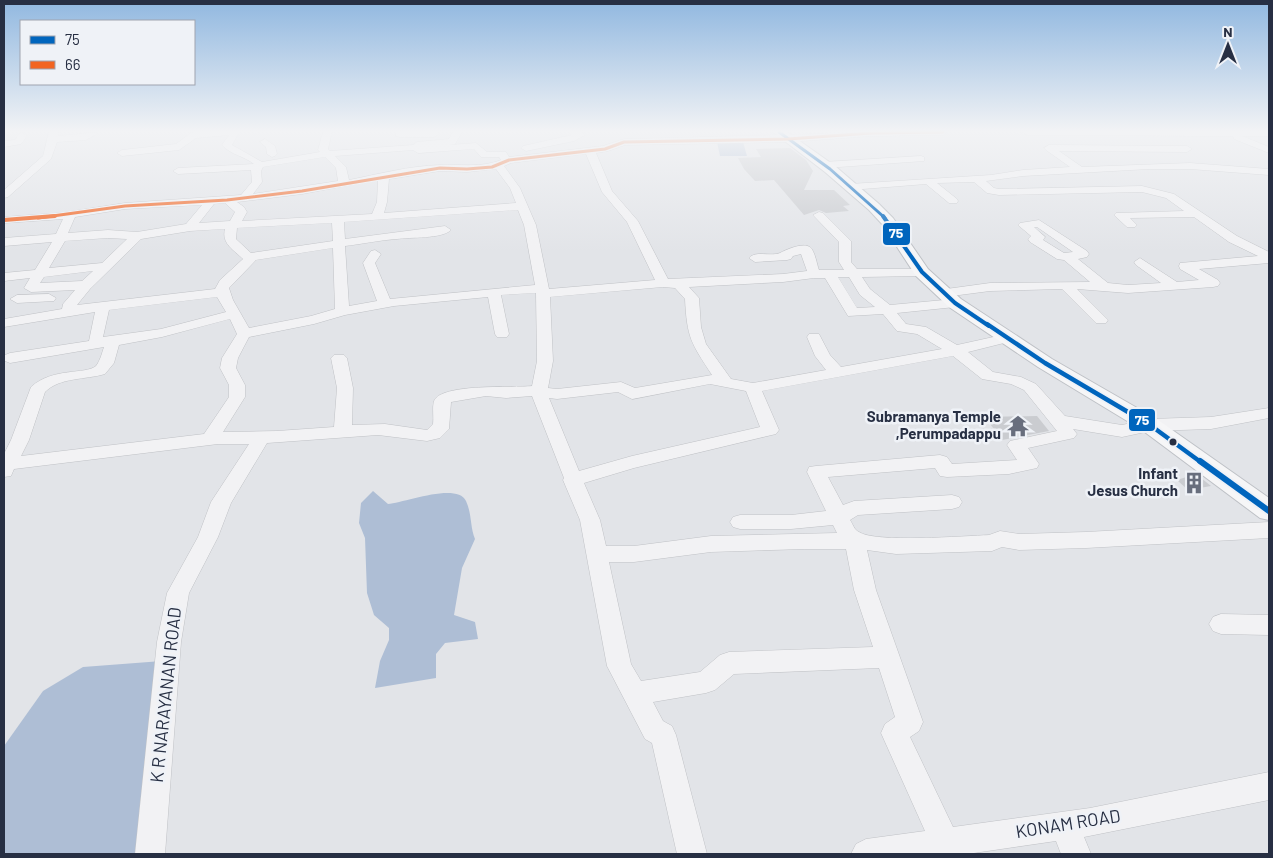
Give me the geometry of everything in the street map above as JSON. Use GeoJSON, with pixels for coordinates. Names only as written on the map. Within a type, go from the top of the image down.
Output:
{"type":"FeatureCollection","features":[{"type":"Feature","properties":{"kind":"main road"},"geometry":{"type":"LineString","coordinates":[[833,172],[888,221],[922,272],[949,298],[1045,363],[1150,425],[1269,511]]}},
{"type":"Feature","properties":{"kind":"street"},"geometry":{"type":"LineString","coordinates":[[4,195],[31,172]]}},
{"type":"Feature","properties":{"kind":"street"},"geometry":{"type":"LineString","coordinates":[[244,198],[257,182],[256,172]]}},
{"type":"Feature","properties":{"kind":"street"},"geometry":{"type":"LineString","coordinates":[[342,172],[344,184]]}},
{"type":"Feature","properties":{"kind":"street"},"geometry":{"type":"LineString","coordinates":[[4,220],[71,214],[125,206],[219,201],[344,184],[412,172]]}},
{"type":"Feature","properties":{"kind":"street"},"geometry":{"type":"LineString","coordinates":[[501,172],[515,188],[530,225],[543,291],[545,361],[539,391],[572,480],[590,520],[619,666],[654,730],[663,736],[692,854]]}},
{"type":"Feature","properties":{"kind":"street"},"geometry":{"type":"LineString","coordinates":[[599,172],[607,192],[632,221],[663,283]]}},
{"type":"Feature","properties":{"kind":"street"},"geometry":{"type":"LineString","coordinates":[[943,172],[954,179]]}},
{"type":"Feature","properties":{"kind":"street"},"geometry":{"type":"LineString","coordinates":[[850,187],[977,179],[1048,172]]}},
{"type":"Feature","properties":{"kind":"street"},"geometry":{"type":"LineString","coordinates":[[1018,174],[1053,200]]}},
{"type":"Feature","properties":{"kind":"street"},"geometry":{"type":"LineString","coordinates":[[377,217],[382,202],[384,176]]}},
{"type":"Feature","properties":{"kind":"street"},"geometry":{"type":"LineString","coordinates":[[977,179],[991,191],[1042,192],[1142,189],[1170,196],[1234,239],[1269,258]]}},
{"type":"Feature","properties":{"kind":"street"},"geometry":{"type":"LineString","coordinates":[[928,181],[953,202]]}},
{"type":"Feature","properties":{"kind":"street"},"geometry":{"type":"LineString","coordinates":[[219,201],[240,209],[241,212],[233,225],[229,238],[231,243],[248,258],[445,230]]}},
{"type":"Feature","properties":{"kind":"street"},"geometry":{"type":"LineString","coordinates":[[190,227],[219,201]]}},
{"type":"Feature","properties":{"kind":"street"},"geometry":{"type":"LineString","coordinates":[[4,243],[108,234],[137,236],[190,227],[397,216],[523,206]]}},
{"type":"Feature","properties":{"kind":"street"},"geometry":{"type":"LineString","coordinates":[[4,309],[31,288],[61,237],[71,214]]}},
{"type":"Feature","properties":{"kind":"street"},"geometry":{"type":"LineString","coordinates":[[819,215],[845,241],[845,262],[865,292],[888,311],[902,328],[921,330],[964,356],[988,376],[1015,380],[1030,387],[1060,421],[1068,434],[1016,445],[1030,464],[1014,468],[979,468],[947,471],[940,461],[885,464],[816,472],[848,535],[855,541],[865,590],[910,722],[894,733],[941,847]]}},
{"type":"Feature","properties":{"kind":"street"},"geometry":{"type":"LineString","coordinates":[[1131,225],[1120,215],[1222,218]]}},
{"type":"Feature","properties":{"kind":"street"},"geometry":{"type":"LineString","coordinates":[[397,216],[401,235]]}},
{"type":"Feature","properties":{"kind":"street"},"geometry":{"type":"LineString","coordinates":[[338,219],[342,311]]}},
{"type":"Feature","properties":{"kind":"street"},"geometry":{"type":"LineString","coordinates":[[4,323],[80,297],[106,266],[137,236]]}},
{"type":"Feature","properties":{"kind":"street"},"geometry":{"type":"LineString","coordinates":[[755,258],[787,256],[786,252],[806,250],[814,274]]}},
{"type":"Feature","properties":{"kind":"street"},"geometry":{"type":"LineString","coordinates":[[375,254],[369,263],[385,304]]}},
{"type":"Feature","properties":{"kind":"street"},"geometry":{"type":"LineString","coordinates":[[244,334],[222,292],[225,283],[248,263],[248,258]]}},
{"type":"Feature","properties":{"kind":"street"},"geometry":{"type":"LineString","coordinates":[[1068,258],[1106,288]]}},
{"type":"Feature","properties":{"kind":"street"},"geometry":{"type":"LineString","coordinates":[[830,275],[853,313],[888,311],[990,287],[1065,286],[1128,289],[1213,284],[1184,266],[1269,258]]}},
{"type":"Feature","properties":{"kind":"street"},"geometry":{"type":"LineString","coordinates":[[1140,262],[1175,286]]}},
{"type":"Feature","properties":{"kind":"street"},"geometry":{"type":"LineString","coordinates":[[4,277],[106,266]]}},
{"type":"Feature","properties":{"kind":"street"},"geometry":{"type":"LineString","coordinates":[[218,438],[214,434],[215,429],[230,409],[238,393],[238,385],[228,368],[230,358],[244,334],[263,329],[314,320],[342,311],[385,304],[494,292],[783,278],[814,274],[854,275],[922,272]]}},
{"type":"Feature","properties":{"kind":"street"},"geometry":{"type":"LineString","coordinates":[[663,283],[679,285],[692,298],[694,327],[699,344],[726,383]]}},
{"type":"Feature","properties":{"kind":"street"},"geometry":{"type":"LineString","coordinates":[[1065,286],[1101,320]]}},
{"type":"Feature","properties":{"kind":"street"},"geometry":{"type":"LineString","coordinates":[[31,288],[80,297],[103,307],[222,292]]}},
{"type":"Feature","properties":{"kind":"street"},"geometry":{"type":"LineString","coordinates":[[494,292],[502,334]]}},
{"type":"Feature","properties":{"kind":"street"},"geometry":{"type":"LineString","coordinates":[[17,300],[80,297]]}},
{"type":"Feature","properties":{"kind":"street"},"geometry":{"type":"LineString","coordinates":[[5,466],[20,440],[37,390],[49,379],[100,371],[103,368],[112,345],[96,340],[95,335],[103,314],[103,307]]}},
{"type":"Feature","properties":{"kind":"street"},"geometry":{"type":"LineString","coordinates":[[10,358],[162,333],[234,314]]}},
{"type":"Feature","properties":{"kind":"street"},"geometry":{"type":"LineString","coordinates":[[814,337],[823,356],[837,373]]}},
{"type":"Feature","properties":{"kind":"street"},"geometry":{"type":"LineString","coordinates":[[5,466],[218,438],[313,435],[391,428],[422,435],[436,433],[440,429],[442,402],[446,398],[486,391],[506,393],[539,391],[557,394],[621,387],[632,394],[710,380],[753,388],[937,355],[1007,338]]}},
{"type":"Feature","properties":{"kind":"street"},"geometry":{"type":"LineString","coordinates":[[339,358],[345,388],[343,432]]}},
{"type":"Feature","properties":{"kind":"street"},"geometry":{"type":"LineString","coordinates":[[572,480],[632,462],[770,430],[753,388]]}},
{"type":"Feature","properties":{"kind":"street"},"geometry":{"type":"LineString","coordinates":[[1060,421],[1122,431],[1150,425],[1211,423],[1266,416]]}},
{"type":"Feature","properties":{"kind":"street","name":"K R NARAYANAN ROAD"},"geometry":{"type":"LineString","coordinates":[[150,854],[169,642],[178,593],[208,537],[221,502],[262,437]]}},
{"type":"Feature","properties":{"kind":"street"},"geometry":{"type":"LineString","coordinates":[[740,522],[791,522],[839,517],[854,508],[952,502]]}},
{"type":"Feature","properties":{"kind":"street"},"geometry":{"type":"LineString","coordinates":[[596,554],[634,554],[711,544],[855,541],[896,546],[992,543],[1000,539],[1019,542],[1086,540],[1269,530]]}},
{"type":"Feature","properties":{"kind":"street"},"geometry":{"type":"LineString","coordinates":[[1221,624],[1269,625]]}},
{"type":"Feature","properties":{"kind":"street"},"geometry":{"type":"LineString","coordinates":[[634,694],[706,682],[729,664],[888,657]]}},
{"type":"Feature","properties":{"kind":"street","name":"KONAM ROAD"},"geometry":{"type":"LineString","coordinates":[[866,854],[941,847],[1065,826],[1269,786]]}},
{"type":"Feature","properties":{"kind":"street"},"geometry":{"type":"LineString","coordinates":[[1065,826],[1076,854]]}},
{"type":"Feature","properties":{"kind":"water"},"geometry":{"type":"Polygon","coordinates":[[[373,491],[388,504],[430,495],[452,493],[461,496],[468,506],[475,539],[462,568],[454,615],[475,622],[478,639],[445,643],[436,654],[436,678],[375,688],[380,661],[389,640],[389,628],[374,615],[367,593],[365,538],[359,523],[361,503],[373,491]]]}},
{"type":"Feature","properties":{"kind":"water"},"geometry":{"type":"Polygon","coordinates":[[[162,661],[136,854],[4,854],[4,746],[43,691],[83,667],[162,661]]]}},
{"type":"Feature","properties":{"kind":"building"},"geometry":{"type":"Polygon","coordinates":[[[747,172],[813,172],[804,190],[834,190],[850,205],[843,206],[849,211],[826,213],[819,210],[804,215],[774,180],[755,181],[747,172]]]}},
{"type":"Feature","properties":{"kind":"building","name":"Subramanya Temple ,Perumpadappu"},"geometry":{"type":"Polygon","coordinates":[[[1037,416],[1049,431],[1002,440],[985,417],[1037,416]]]}},
{"type":"Feature","properties":{"kind":"building","name":"Infant Jesus Church"},"geometry":{"type":"Polygon","coordinates":[[[1196,474],[1211,486],[1188,490],[1177,480],[1196,474]]]}},
{"type":"Feature","properties":{"kind":"transit line","name":"66"},"geometry":{"type":"LineString","coordinates":[[4,220],[61,216],[125,206],[227,200],[302,191],[408,172]]}},
{"type":"Feature","properties":{"kind":"transit line","name":"75"},"geometry":{"type":"LineString","coordinates":[[834,172],[888,221],[922,272],[955,303],[1045,363],[1150,425],[1269,511]]}},
{"type":"Feature","properties":{"kind":"place","name":"Subramanya Temple ,Perumpadappu"},"geometry":{"type":"Point","coordinates":[1018,426]}},
{"type":"Feature","properties":{"kind":"place","name":"Infant Jesus Church"},"geometry":{"type":"Point","coordinates":[1194,483]}}]}
